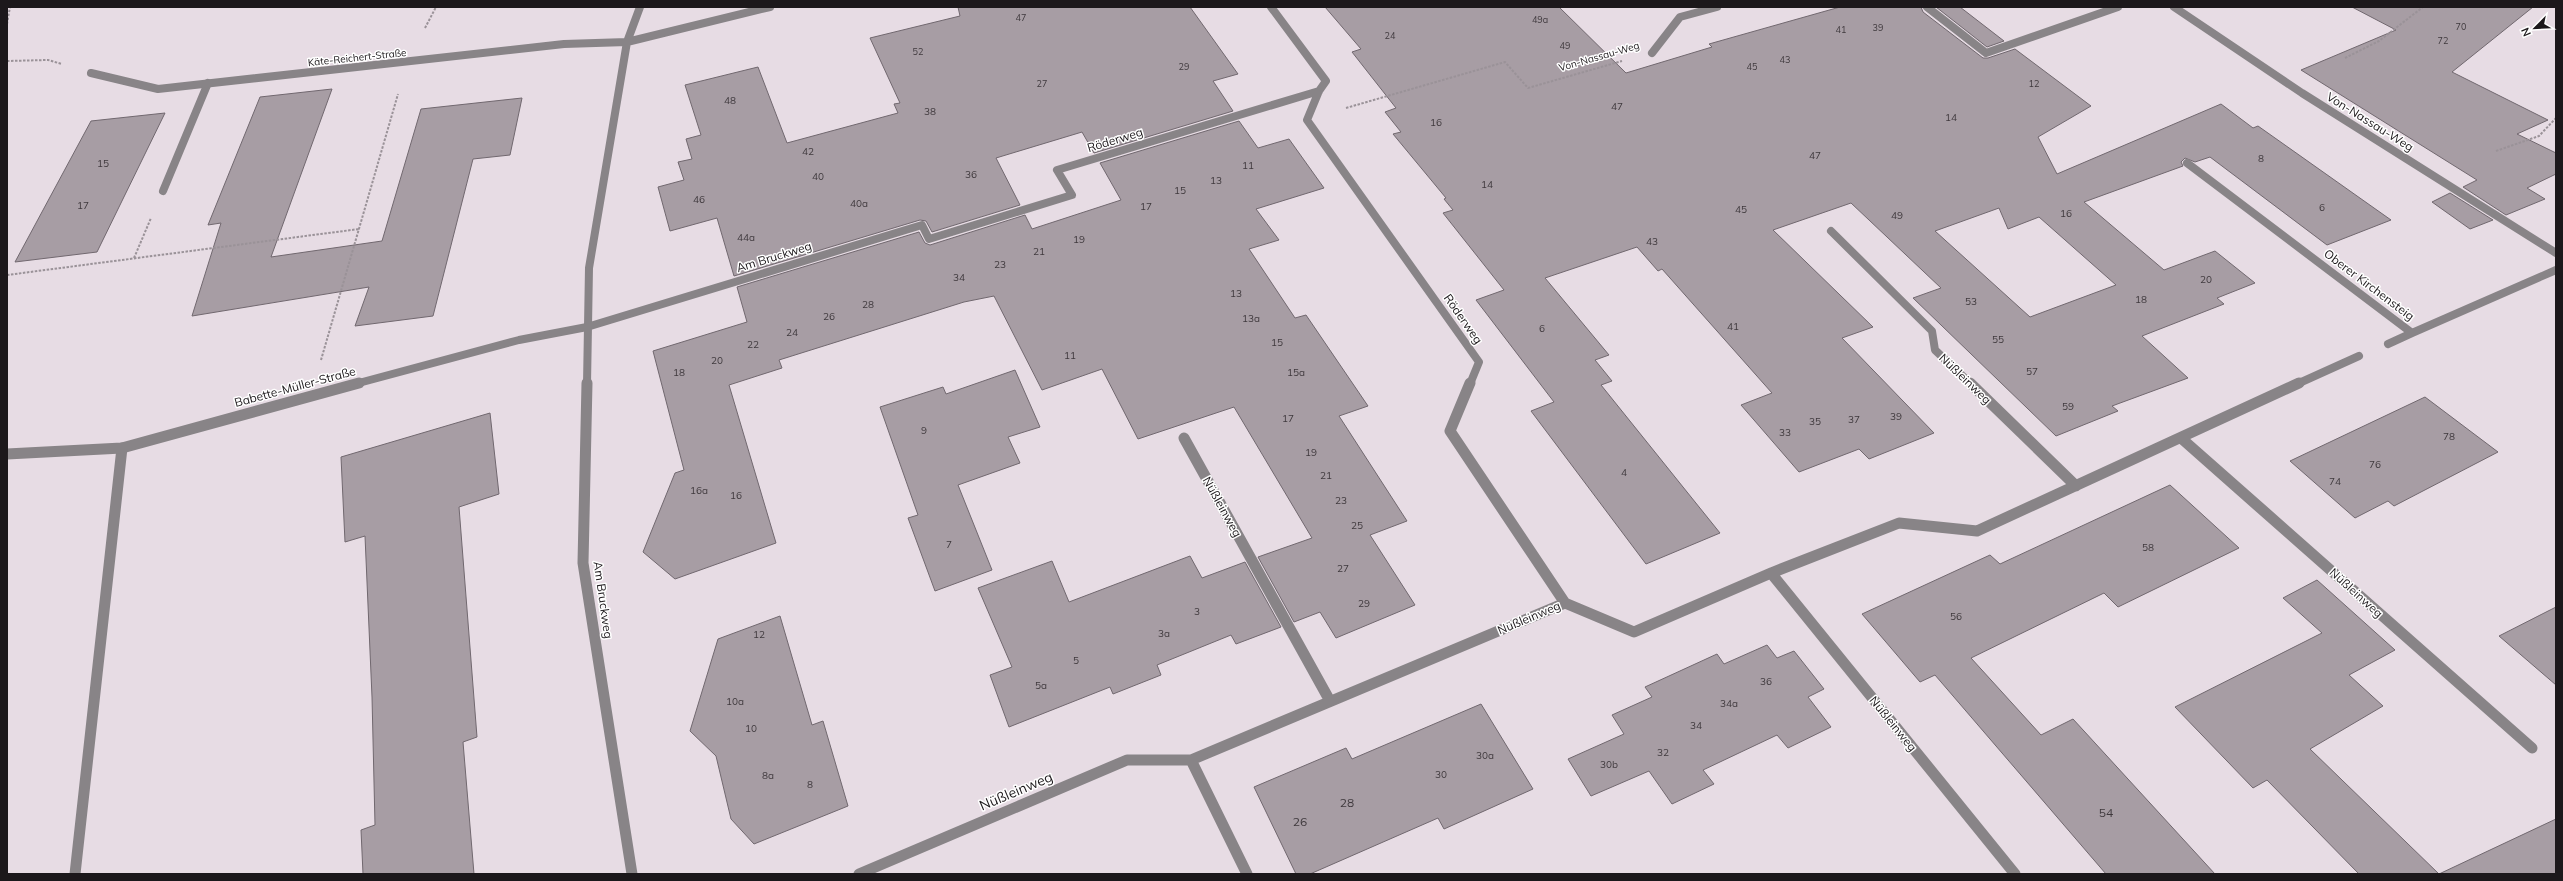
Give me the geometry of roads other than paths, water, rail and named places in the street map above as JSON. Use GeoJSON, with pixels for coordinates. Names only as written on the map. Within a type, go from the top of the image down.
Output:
{"type":"FeatureCollection","features":[{"type":"Feature","properties":{"kind":"street","name":"Am Bruckweg"},"geometry":{"type":"LineString","coordinates":[[632,874],[583,563],[589,268],[627,42],[640,7]]}},
{"type":"Feature","properties":{"kind":"street"},"geometry":{"type":"LineString","coordinates":[[627,42],[770,7]]}},
{"type":"Feature","properties":{"kind":"street"},"geometry":{"type":"LineString","coordinates":[[1271,7],[1326,81],[1319,91]]}},
{"type":"Feature","properties":{"kind":"street","name":"Von-Nassau-Weg"},"geometry":{"type":"LineString","coordinates":[[1652,53],[1680,17],[1717,7]]}},
{"type":"Feature","properties":{"kind":"street"},"geometry":{"type":"LineString","coordinates":[[1927,7],[1986,52],[2118,7]]}},
{"type":"Feature","properties":{"kind":"street","name":"Von-Nassau-Weg"},"geometry":{"type":"LineString","coordinates":[[2174,7],[2302,93],[2556,253]]}},
{"type":"Feature","properties":{"kind":"street","name":"Käte-Reichert-Straße"},"geometry":{"type":"LineString","coordinates":[[91,73],[158,89],[564,44],[627,42]]}},
{"type":"Feature","properties":{"kind":"street"},"geometry":{"type":"LineString","coordinates":[[163,191],[208,83]]}},
{"type":"Feature","properties":{"kind":"street","name":"Röderweg"},"geometry":{"type":"LineString","coordinates":[[1319,91],[1307,120],[1479,362],[1450,431],[1565,603]]}},
{"type":"Feature","properties":{"kind":"street","name":"Röderweg"},"geometry":{"type":"LineString","coordinates":[[960,229],[1072,195],[1057,170],[1319,91]]}},
{"type":"Feature","properties":{"kind":"street","name":"Oberer Kirchensteig"},"geometry":{"type":"LineString","coordinates":[[2187,163],[2412,333],[2556,270]]}},
{"type":"Feature","properties":{"kind":"street","name":"Am Bruckweg"},"geometry":{"type":"LineString","coordinates":[[587,327],[922,225],[929,239],[960,229]]}},
{"type":"Feature","properties":{"kind":"street","name":"Nüßleinweg"},"geometry":{"type":"LineString","coordinates":[[1831,231],[1932,331],[1935,350],[2076,486]]}},
{"type":"Feature","properties":{"kind":"street","name":"Babette-Müller-Straße"},"geometry":{"type":"LineString","coordinates":[[7,454],[122,448],[519,340],[587,327]]}},
{"type":"Feature","properties":{"kind":"street"},"geometry":{"type":"LineString","coordinates":[[2388,344],[2412,333]]}},
{"type":"Feature","properties":{"kind":"street","name":"Nüßleinweg"},"geometry":{"type":"LineString","coordinates":[[859,874],[1127,760],[1191,760],[1565,603],[1634,632],[1771,573],[1899,523],[1977,531],[2359,356]]}},
{"type":"Feature","properties":{"kind":"street","name":"Nüßleinweg"},"geometry":{"type":"LineString","coordinates":[[1184,438],[1330,701]]}},
{"type":"Feature","properties":{"kind":"street","name":"Nüßleinweg"},"geometry":{"type":"LineString","coordinates":[[2181,438],[2532,748]]}},
{"type":"Feature","properties":{"kind":"street"},"geometry":{"type":"LineString","coordinates":[[75,874],[122,448]]}},
{"type":"Feature","properties":{"kind":"street","name":"Nüßleinweg"},"geometry":{"type":"LineString","coordinates":[[1771,573],[2015,874]]}},
{"type":"Feature","properties":{"kind":"street"},"geometry":{"type":"LineString","coordinates":[[1191,760],[1247,874]]}}]}
